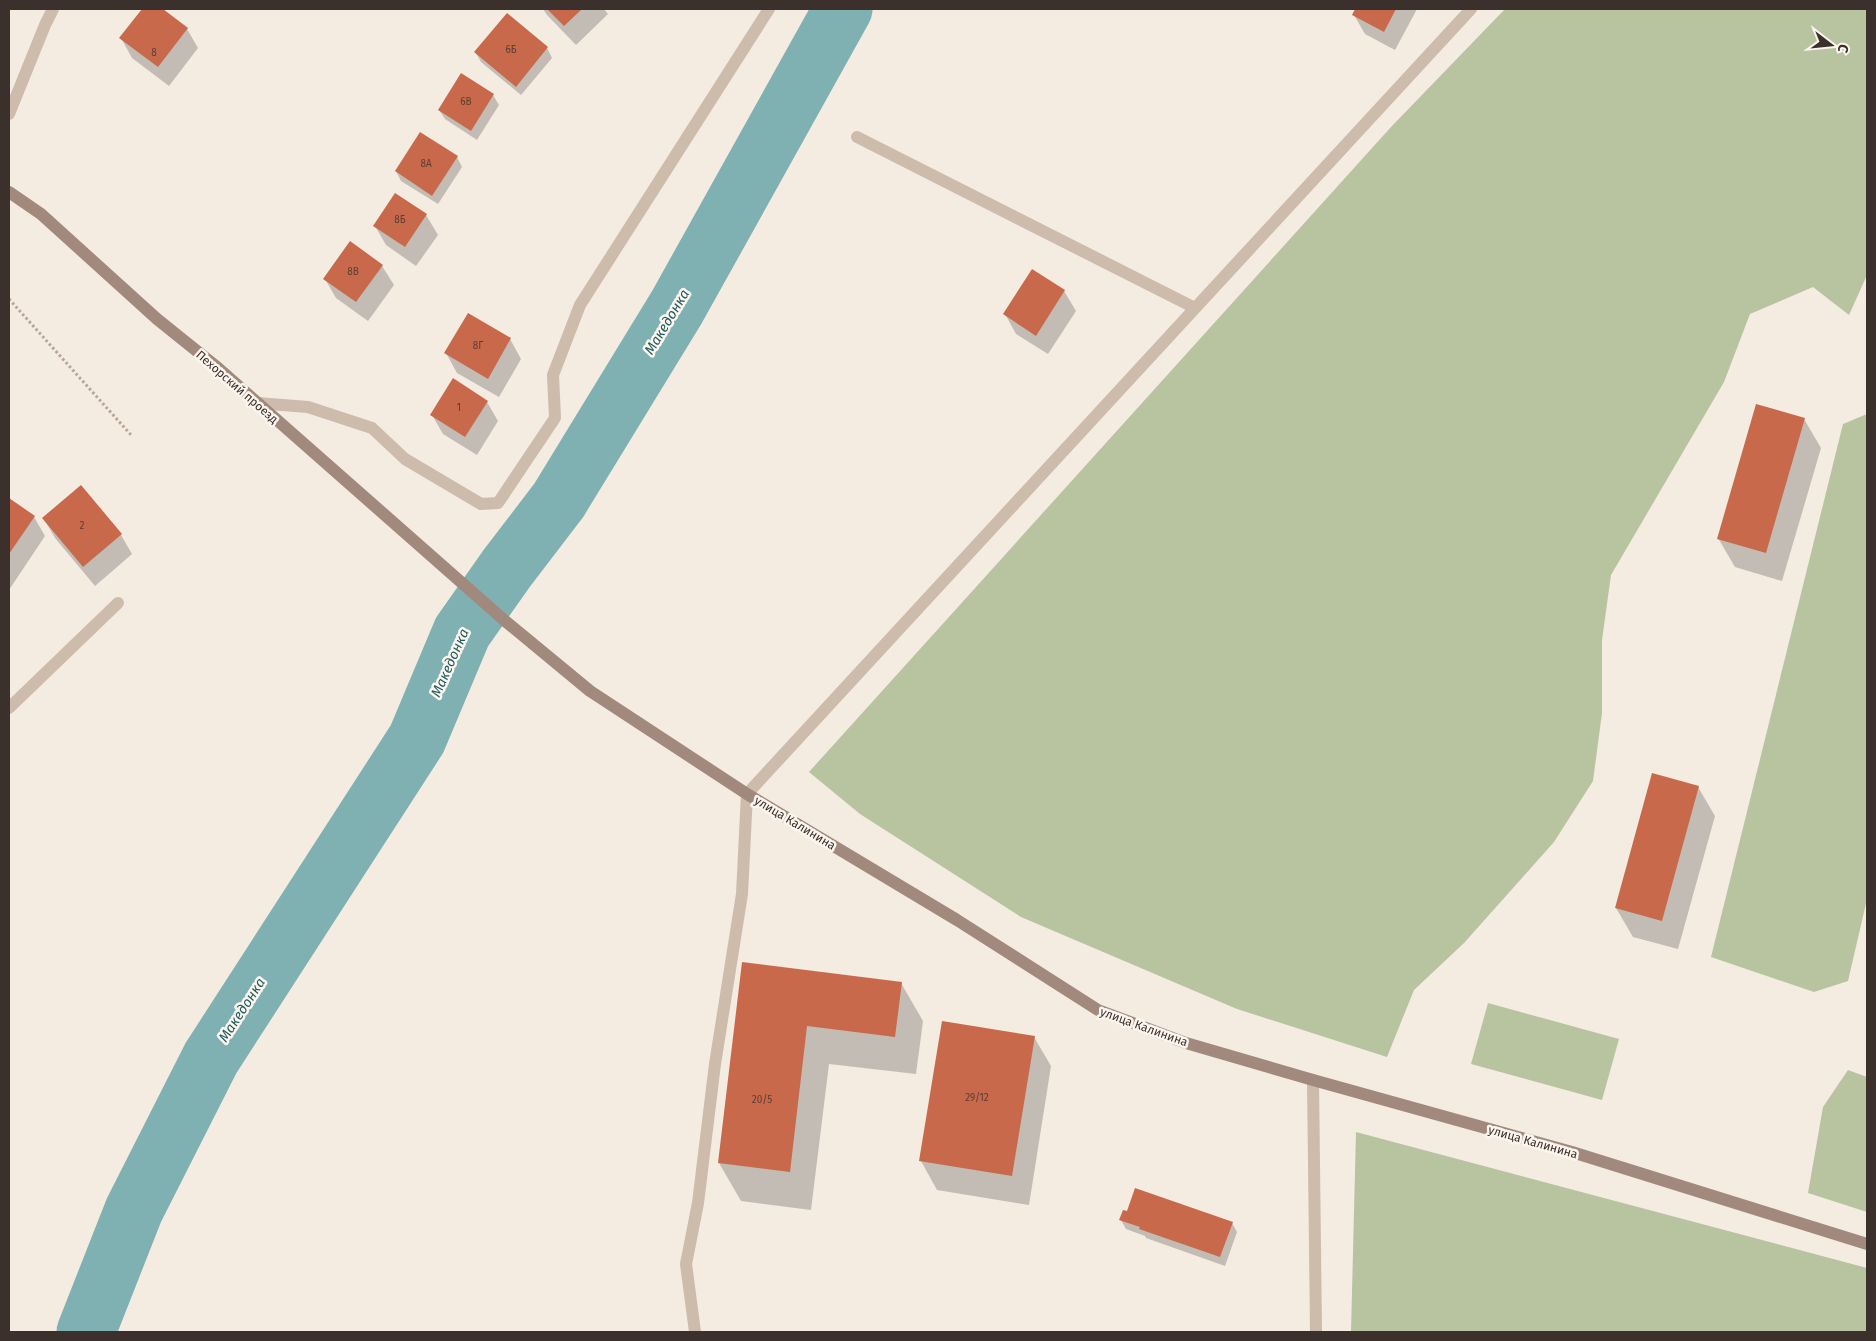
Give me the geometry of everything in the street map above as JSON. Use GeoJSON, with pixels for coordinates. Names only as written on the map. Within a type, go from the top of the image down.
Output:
{"type":"FeatureCollection","features":[{"type":"Feature","properties":{"kind":"main road","name":"Пехорский проезд"},"geometry":{"type":"LineString","coordinates":[[9,192],[41,214],[157,319],[257,402],[464,585]]}},
{"type":"Feature","properties":{"kind":"main road","name":"улица Калинина"},"geometry":{"type":"LineString","coordinates":[[464,585],[590,691],[747,794],[957,920],[1098,1010],[1186,1043],[1572,1152],[1867,1244]]}},
{"type":"Feature","properties":{"kind":"street"},"geometry":{"type":"LineString","coordinates":[[9,114],[53,9]]}},
{"type":"Feature","properties":{"kind":"street"},"geometry":{"type":"LineString","coordinates":[[257,402],[308,407],[372,428],[405,459],[481,504],[498,503],[555,418],[553,375],[580,305],[769,9]]}},
{"type":"Feature","properties":{"kind":"street"},"geometry":{"type":"LineString","coordinates":[[695,1332],[686,1264],[698,1203],[715,1064],[742,894],[747,794],[1471,9]]}},
{"type":"Feature","properties":{"kind":"street"},"geometry":{"type":"LineString","coordinates":[[857,137],[1195,308]]}},
{"type":"Feature","properties":{"kind":"street"},"geometry":{"type":"LineString","coordinates":[[9,708],[118,602]]}},
{"type":"Feature","properties":{"kind":"street"},"geometry":{"type":"LineString","coordinates":[[1313,1080],[1316,1332]]}},
{"type":"Feature","properties":{"kind":"path"},"geometry":{"type":"LineString","coordinates":[[9,299],[132,436]]}},
{"type":"Feature","properties":{"kind":"green space"},"geometry":{"type":"Polygon","coordinates":[[[1505,9],[1867,9],[1867,275],[1849,315],[1813,287],[1750,314],[1724,382],[1611,575],[1602,640],[1602,713],[1593,781],[1554,842],[1464,943],[1414,990],[1387,1057],[1237,1009],[1021,917],[860,814],[809,772],[1391,127],[1505,9]]]}},
{"type":"Feature","properties":{"kind":"green space"},"geometry":{"type":"Polygon","coordinates":[[[1867,414],[1867,899],[1848,981],[1814,992],[1711,957],[1843,424],[1867,414]]]}},
{"type":"Feature","properties":{"kind":"green space"},"geometry":{"type":"Polygon","coordinates":[[[1488,1003],[1619,1039],[1602,1100],[1471,1064],[1488,1003]]]}},
{"type":"Feature","properties":{"kind":"green space"},"geometry":{"type":"Polygon","coordinates":[[[1848,1070],[1867,1077],[1867,1212],[1808,1193],[1823,1107],[1848,1070]]]}},
{"type":"Feature","properties":{"kind":"green space"},"geometry":{"type":"Polygon","coordinates":[[[1356,1132],[1867,1268],[1867,1332],[1351,1332],[1356,1132]]]}},
{"type":"Feature","properties":{"kind":"building"},"geometry":{"type":"Polygon","coordinates":[[[142,9],[163,9],[188,28],[158,67],[119,38],[142,9]]]}},
{"type":"Feature","properties":{"kind":"building"},"geometry":{"type":"Polygon","coordinates":[[[547,9],[582,9],[564,26],[547,9]]]}},
{"type":"Feature","properties":{"kind":"building"},"geometry":{"type":"Polygon","coordinates":[[[1355,9],[1396,9],[1384,32],[1352,15],[1355,9]]]}},
{"type":"Feature","properties":{"kind":"building"},"geometry":{"type":"Polygon","coordinates":[[[507,13],[548,47],[516,87],[474,52],[507,13]]]}},
{"type":"Feature","properties":{"kind":"building"},"geometry":{"type":"Polygon","coordinates":[[[461,73],[494,94],[471,131],[438,110],[461,73]]]}},
{"type":"Feature","properties":{"kind":"building"},"geometry":{"type":"Polygon","coordinates":[[[420,132],[458,156],[432,196],[395,171],[420,132]]]}},
{"type":"Feature","properties":{"kind":"building"},"geometry":{"type":"Polygon","coordinates":[[[395,193],[427,214],[405,247],[373,226],[395,193]]]}},
{"type":"Feature","properties":{"kind":"building"},"geometry":{"type":"Polygon","coordinates":[[[350,241],[383,265],[356,302],[323,279],[350,241]]]}},
{"type":"Feature","properties":{"kind":"building"},"geometry":{"type":"Polygon","coordinates":[[[1032,269],[1065,290],[1036,336],[1003,314],[1032,269]]]}},
{"type":"Feature","properties":{"kind":"building"},"geometry":{"type":"Polygon","coordinates":[[[468,313],[511,338],[488,379],[444,353],[468,313]]]}},
{"type":"Feature","properties":{"kind":"building"},"geometry":{"type":"Polygon","coordinates":[[[453,378],[488,401],[465,437],[430,415],[453,378]]]}},
{"type":"Feature","properties":{"kind":"building"},"geometry":{"type":"Polygon","coordinates":[[[1756,404],[1805,418],[1766,553],[1717,539],[1756,404]]]}},
{"type":"Feature","properties":{"kind":"building"},"geometry":{"type":"Polygon","coordinates":[[[81,485],[122,534],[83,567],[42,518],[81,485]]]}},
{"type":"Feature","properties":{"kind":"building"},"geometry":{"type":"Polygon","coordinates":[[[9,498],[35,516],[9,554],[9,498]]]}},
{"type":"Feature","properties":{"kind":"building"},"geometry":{"type":"Polygon","coordinates":[[[1652,773],[1699,786],[1662,921],[1615,908],[1652,773]]]}},
{"type":"Feature","properties":{"kind":"building"},"geometry":{"type":"Polygon","coordinates":[[[742,962],[902,982],[895,1037],[807,1026],[790,1172],[718,1163],[742,962]]]}},
{"type":"Feature","properties":{"kind":"building"},"geometry":{"type":"Polygon","coordinates":[[[942,1021],[1035,1036],[1012,1176],[919,1161],[942,1021]]]}},
{"type":"Feature","properties":{"kind":"building"},"geometry":{"type":"Polygon","coordinates":[[[1135,1188],[1233,1222],[1220,1257],[1139,1229],[1140,1227],[1119,1220],[1123,1210],[1127,1211],[1135,1188]]]}},
{"type":"Feature","properties":{"kind":"waterway","name":"Македонка"},"geometry":{"type":"LineString","coordinates":[[86,1332],[134,1210],[211,1058],[417,739],[462,632],[507,568],[559,500],[677,307],[843,9]]}}]}
